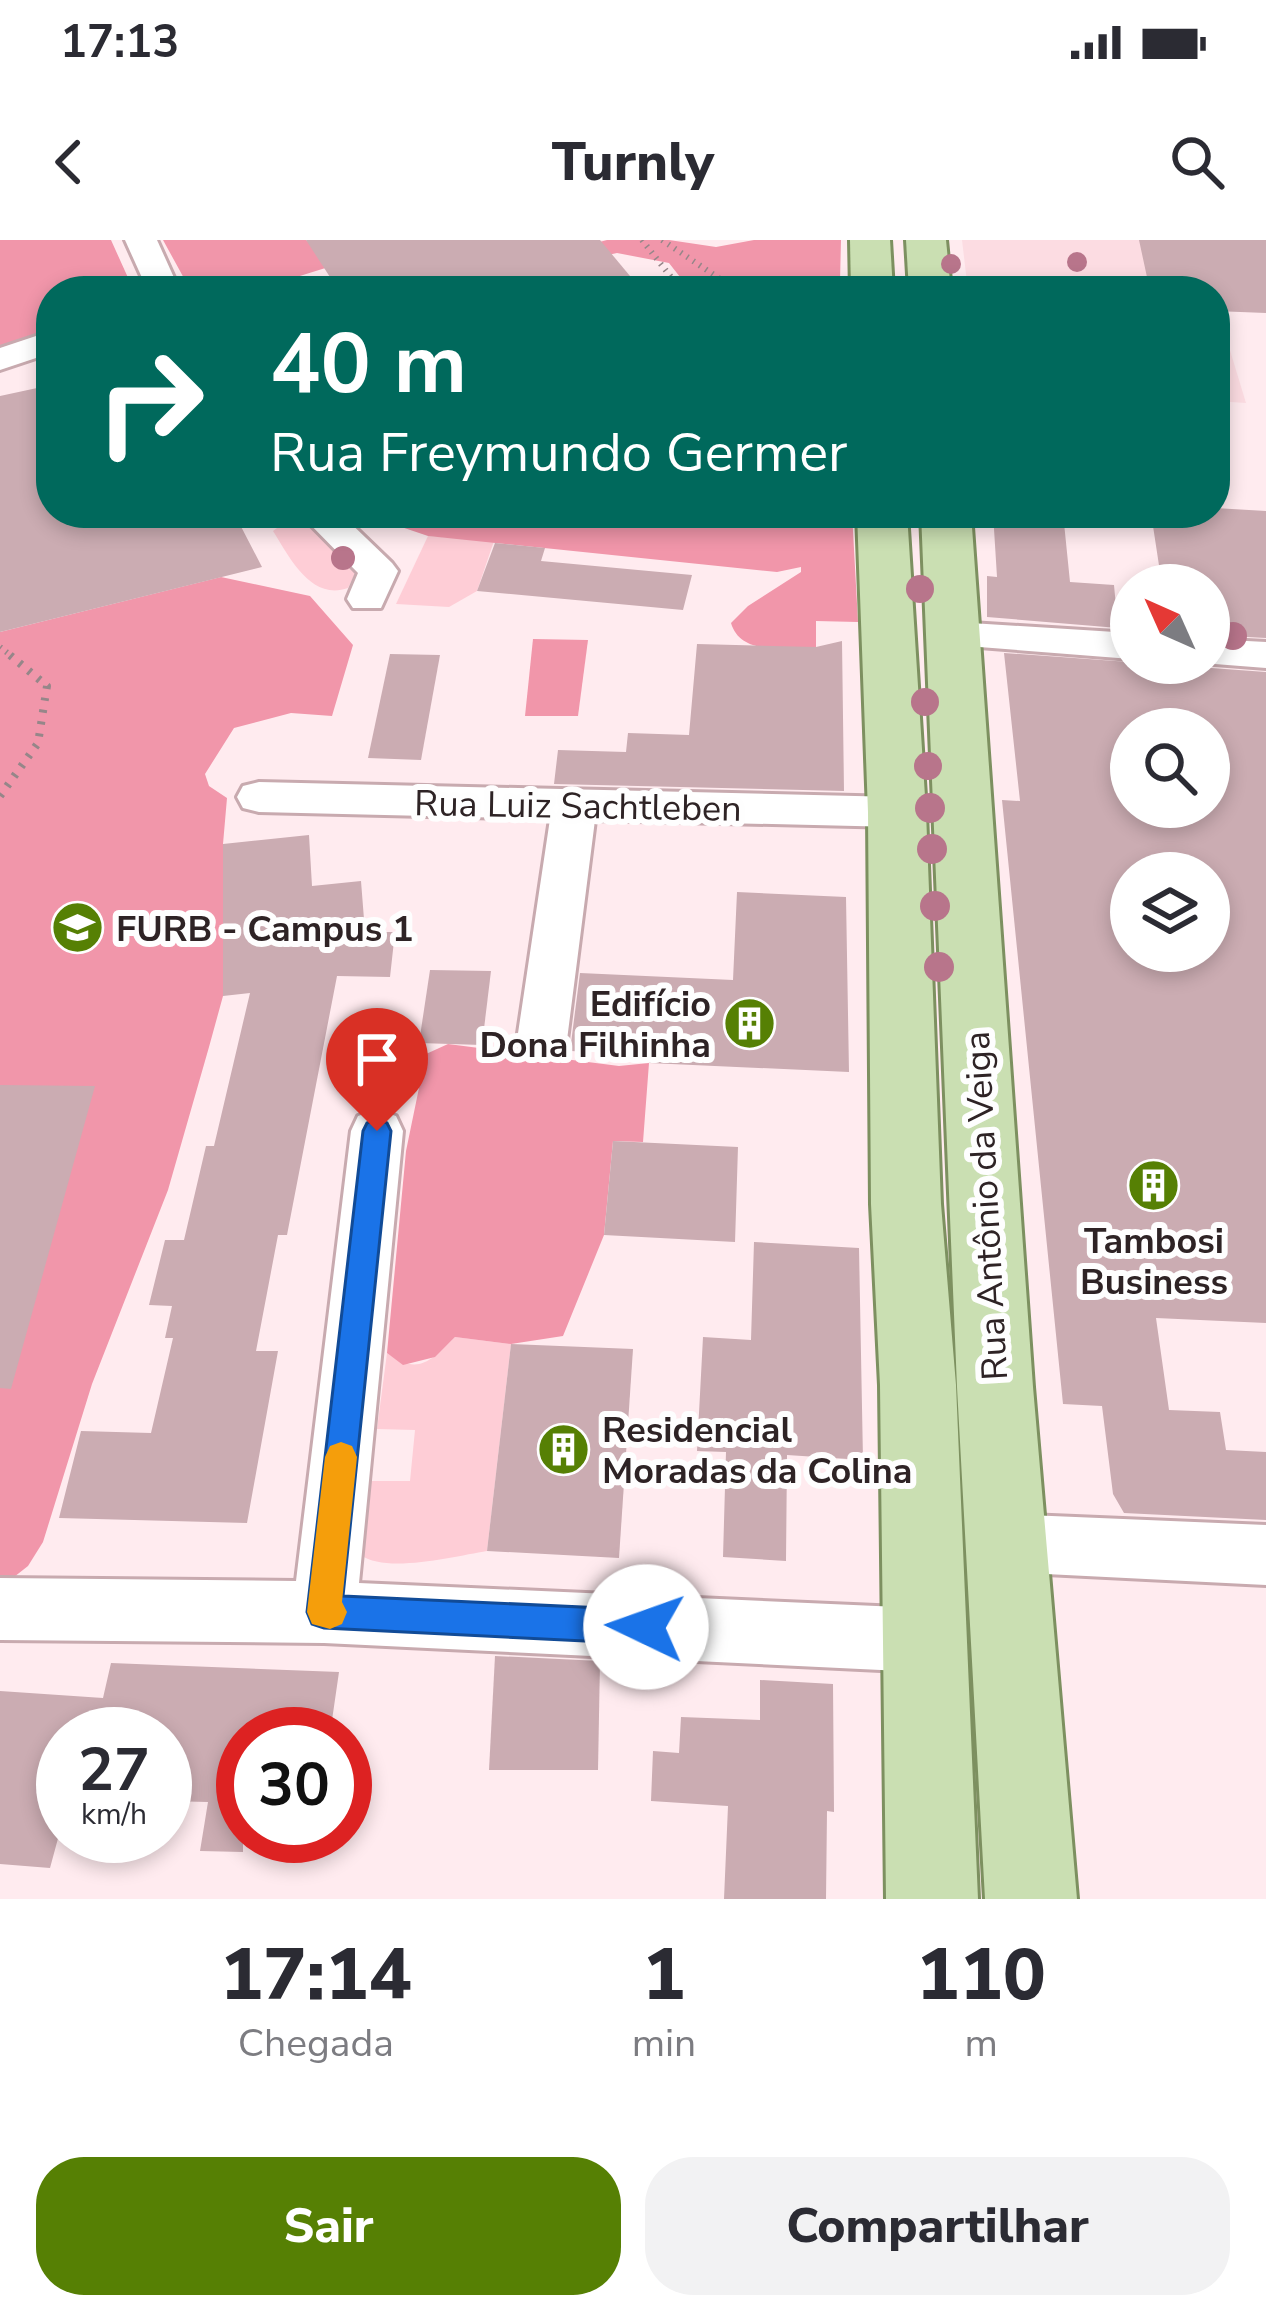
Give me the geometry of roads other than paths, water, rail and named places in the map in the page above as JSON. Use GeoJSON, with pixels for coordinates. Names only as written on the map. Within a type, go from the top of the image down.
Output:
{"type":"FeatureCollection","features":[{"type":"Feature","properties":{"kind":"main road"},"geometry":{"type":"LineString","coordinates":[[870,240],[871,276]]}},
{"type":"Feature","properties":{"kind":"main road"},"geometry":{"type":"LineString","coordinates":[[926,240],[929,276]]}},
{"type":"Feature","properties":{"kind":"main road","name":"Rua Antônio da Veiga"},"geometry":{"type":"LineString","coordinates":[[887,528],[921,633],[1006,1543],[1031,1899]]}},
{"type":"Feature","properties":{"kind":"main road","name":"Rua Antônio da Veiga"},"geometry":{"type":"LineString","coordinates":[[932,1899],[897,812],[921,633],[943,528]]}},
{"type":"Feature","properties":{"kind":"street"},"geometry":{"type":"LineString","coordinates":[[116,240],[140,276]]}},
{"type":"Feature","properties":{"kind":"street"},"geometry":{"type":"LineString","coordinates":[[141,240],[147,276]]}},
{"type":"Feature","properties":{"kind":"street"},"geometry":{"type":"LineString","coordinates":[[0,360],[36,347]]}},
{"type":"Feature","properties":{"kind":"street"},"geometry":{"type":"LineString","coordinates":[[334,528],[378,571],[367,599]]}},
{"type":"Feature","properties":{"kind":"street"},"geometry":{"type":"LineString","coordinates":[[921,633],[1110,645]]}},
{"type":"Feature","properties":{"kind":"street"},"geometry":{"type":"LineString","coordinates":[[1230,653],[1266,655]]}},
{"type":"Feature","properties":{"kind":"street","name":"Rua Luiz Sachtleben"},"geometry":{"type":"LineString","coordinates":[[259,797],[897,812]]}},
{"type":"Feature","properties":{"kind":"street"},"geometry":{"type":"LineString","coordinates":[[542,1040],[575,805]]}},
{"type":"Feature","properties":{"kind":"street"},"geometry":{"type":"LineString","coordinates":[[324,1612],[377,1131]]}},
{"type":"Feature","properties":{"kind":"street"},"geometry":{"type":"LineString","coordinates":[[1006,1543],[1266,1555]]}},
{"type":"Feature","properties":{"kind":"street"},"geometry":{"type":"LineString","coordinates":[[0,1610],[324,1612],[922,1640]]}},
{"type":"Feature","properties":{"kind":"place","name":"FURB - Campus 1"},"geometry":{"type":"Point","coordinates":[77,928]}},
{"type":"Feature","properties":{"kind":"place","name":"Edifício Dona Filhinha"},"geometry":{"type":"Point","coordinates":[750,1024]}},
{"type":"Feature","properties":{"kind":"place","name":"Tambosi Business"},"geometry":{"type":"Point","coordinates":[1154,1185]}},
{"type":"Feature","properties":{"kind":"place","name":"Residencial Moradas da Colina"},"geometry":{"type":"Point","coordinates":[563,1450]}}]}
